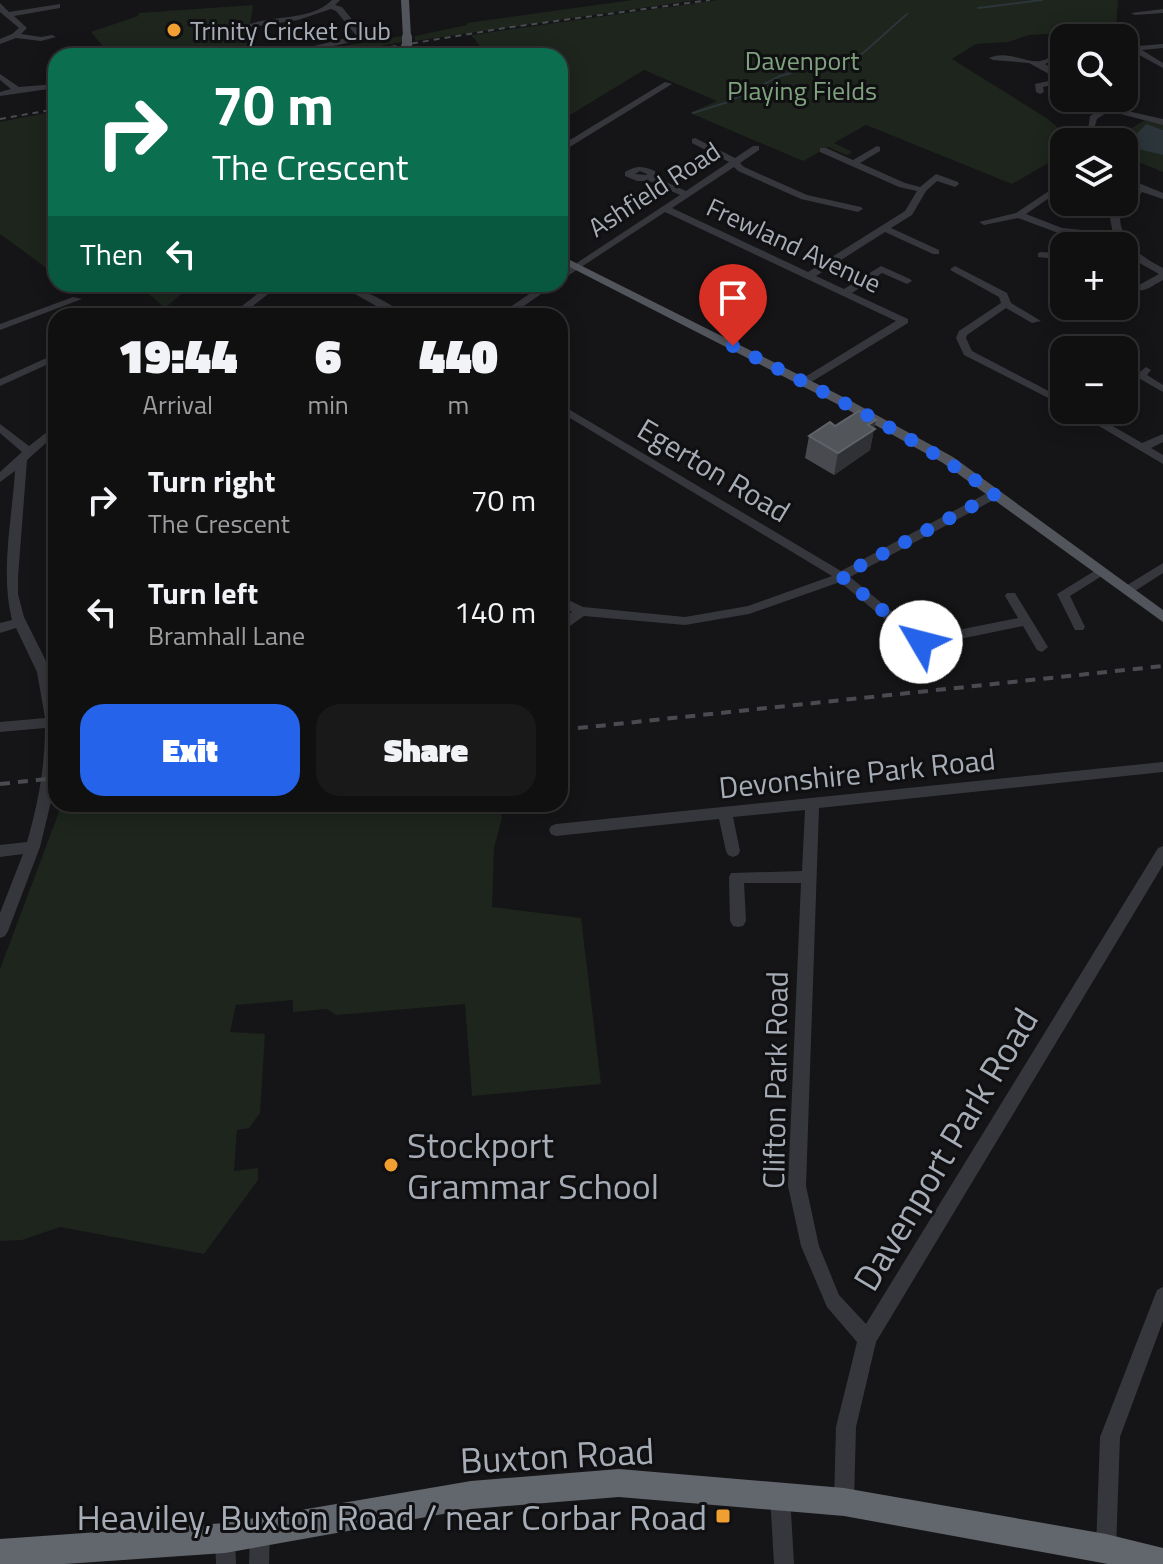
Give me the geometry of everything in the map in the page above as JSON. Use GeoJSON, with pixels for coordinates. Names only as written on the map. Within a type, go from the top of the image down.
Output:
{"type":"FeatureCollection","features":[{"type":"Feature","properties":{"kind":"highway","name":"Buxton Road"},"geometry":{"type":"LineString","coordinates":[[0,1554],[225,1551],[260,1532],[510,1490],[619,1483],[844,1502],[1106,1549],[1163,1563]]}},
{"type":"Feature","properties":{"kind":"main road"},"geometry":{"type":"LineString","coordinates":[[405,0],[406,48]]}},
{"type":"Feature","properties":{"kind":"main road"},"geometry":{"type":"LineString","coordinates":[[568,262],[804,382],[948,460],[1163,617]]}},
{"type":"Feature","properties":{"kind":"street"},"geometry":{"type":"LineString","coordinates":[[252,25],[320,12],[334,3],[359,34],[358,38],[313,48]]}},
{"type":"Feature","properties":{"kind":"street"},"geometry":{"type":"LineString","coordinates":[[0,5],[23,28],[15,36],[0,42]]}},
{"type":"Feature","properties":{"kind":"street"},"geometry":{"type":"LineString","coordinates":[[7,15],[57,6]]}},
{"type":"Feature","properties":{"kind":"street"},"geometry":{"type":"LineString","coordinates":[[1135,13],[1163,11]]}},
{"type":"Feature","properties":{"kind":"street"},"geometry":{"type":"LineString","coordinates":[[15,36],[50,38],[62,45]]}},
{"type":"Feature","properties":{"kind":"street"},"geometry":{"type":"LineString","coordinates":[[1138,49],[1163,46]]}},
{"type":"Feature","properties":{"kind":"street"},"geometry":{"type":"LineString","coordinates":[[1138,51],[1163,66]]}},
{"type":"Feature","properties":{"kind":"street"},"geometry":{"type":"LineString","coordinates":[[993,58],[1024,58],[1050,69]]}},
{"type":"Feature","properties":{"kind":"street"},"geometry":{"type":"LineString","coordinates":[[1042,63],[1050,59]]}},
{"type":"Feature","properties":{"kind":"street"},"geometry":{"type":"LineString","coordinates":[[0,76],[17,90]]}},
{"type":"Feature","properties":{"kind":"street"},"geometry":{"type":"LineString","coordinates":[[1040,92],[1038,86],[1050,83]]}},
{"type":"Feature","properties":{"kind":"street"},"geometry":{"type":"LineString","coordinates":[[568,145],[668,84]]}},
{"type":"Feature","properties":{"kind":"street"},"geometry":{"type":"LineString","coordinates":[[0,94],[48,87]]}},
{"type":"Feature","properties":{"kind":"street"},"geometry":{"type":"LineString","coordinates":[[1077,120],[1092,124],[1104,112]]}},
{"type":"Feature","properties":{"kind":"street"},"geometry":{"type":"LineString","coordinates":[[1124,112],[1163,122]]}},
{"type":"Feature","properties":{"kind":"street"},"geometry":{"type":"LineString","coordinates":[[695,141],[736,162],[741,169],[804,197],[858,209]]}},
{"type":"Feature","properties":{"kind":"street","name":"Ashfield Road"},"geometry":{"type":"LineString","coordinates":[[568,273],[756,148]]}},
{"type":"Feature","properties":{"kind":"street"},"geometry":{"type":"LineString","coordinates":[[854,163],[877,149]]}},
{"type":"Feature","properties":{"kind":"street"},"geometry":{"type":"LineString","coordinates":[[823,150],[902,185],[922,190]]}},
{"type":"Feature","properties":{"kind":"street"},"geometry":{"type":"LineString","coordinates":[[922,171],[955,184]]}},
{"type":"Feature","properties":{"kind":"street"},"geometry":{"type":"LineString","coordinates":[[809,276],[909,213],[922,190],[936,177]]}},
{"type":"Feature","properties":{"kind":"street"},"geometry":{"type":"LineString","coordinates":[[650,178],[686,194]]}},
{"type":"Feature","properties":{"kind":"street"},"geometry":{"type":"LineString","coordinates":[[1117,232],[1115,219],[1140,188],[1163,196]]}},
{"type":"Feature","properties":{"kind":"street"},"geometry":{"type":"LineString","coordinates":[[993,224],[1019,215],[1046,195],[1032,193]]}},
{"type":"Feature","properties":{"kind":"street","name":"Frewland Avenue"},"geometry":{"type":"LineString","coordinates":[[664,208],[904,321],[804,382]]}},
{"type":"Feature","properties":{"kind":"street"},"geometry":{"type":"LineString","coordinates":[[1019,215],[1070,232]]}},
{"type":"Feature","properties":{"kind":"street"},"geometry":{"type":"LineString","coordinates":[[885,229],[936,252]]}},
{"type":"Feature","properties":{"kind":"street"},"geometry":{"type":"LineString","coordinates":[[1041,255],[1050,254]]}},
{"type":"Feature","properties":{"kind":"street"},"geometry":{"type":"LineString","coordinates":[[1138,257],[1163,274],[1138,289]]}},
{"type":"Feature","properties":{"kind":"street"},"geometry":{"type":"LineString","coordinates":[[845,293],[881,269],[907,281]]}},
{"type":"Feature","properties":{"kind":"street"},"geometry":{"type":"LineString","coordinates":[[955,269],[1004,295],[1006,304],[1036,321]]}},
{"type":"Feature","properties":{"kind":"street"},"geometry":{"type":"LineString","coordinates":[[244,308],[266,292]]}},
{"type":"Feature","properties":{"kind":"street"},"geometry":{"type":"LineString","coordinates":[[358,292],[387,308]]}},
{"type":"Feature","properties":{"kind":"street"},"geometry":{"type":"LineString","coordinates":[[514,308],[539,292]]}},
{"type":"Feature","properties":{"kind":"street"},"geometry":{"type":"LineString","coordinates":[[52,308],[77,299]]}},
{"type":"Feature","properties":{"kind":"street"},"geometry":{"type":"LineString","coordinates":[[1006,304],[963,333],[964,347],[968,353],[1050,396]]}},
{"type":"Feature","properties":{"kind":"street"},"geometry":{"type":"LineString","coordinates":[[0,327],[48,310]]}},
{"type":"Feature","properties":{"kind":"street"},"geometry":{"type":"LineString","coordinates":[[0,383],[48,360]]}},
{"type":"Feature","properties":{"kind":"street"},"geometry":{"type":"LineString","coordinates":[[1146,370],[1140,376],[1163,389]]}},
{"type":"Feature","properties":{"kind":"street","name":"Egerton Road"},"geometry":{"type":"LineString","coordinates":[[568,412],[836,578]]}},
{"type":"Feature","properties":{"kind":"street"},"geometry":{"type":"LineString","coordinates":[[1102,424],[1163,460]]}},
{"type":"Feature","properties":{"kind":"street"},"geometry":{"type":"LineString","coordinates":[[0,427],[25,456],[12,595],[19,622],[40,661],[48,702]]}},
{"type":"Feature","properties":{"kind":"street"},"geometry":{"type":"LineString","coordinates":[[0,478],[48,435]]}},
{"type":"Feature","properties":{"kind":"street"},"geometry":{"type":"LineString","coordinates":[[1144,447],[1163,437]]}},
{"type":"Feature","properties":{"kind":"street"},"geometry":{"type":"LineString","coordinates":[[568,604],[581,611],[685,621],[749,610],[836,578],[995,494]]}},
{"type":"Feature","properties":{"kind":"street"},"geometry":{"type":"LineString","coordinates":[[1128,590],[1163,567]]}},
{"type":"Feature","properties":{"kind":"street"},"geometry":{"type":"LineString","coordinates":[[1079,627],[1063,594],[1101,571]]}},
{"type":"Feature","properties":{"kind":"street"},"geometry":{"type":"LineString","coordinates":[[836,578],[921,642],[1026,621]]}},
{"type":"Feature","properties":{"kind":"street"},"geometry":{"type":"LineString","coordinates":[[836,578],[895,635]]}},
{"type":"Feature","properties":{"kind":"street"},"geometry":{"type":"LineString","coordinates":[[1011,596],[1042,647]]}},
{"type":"Feature","properties":{"kind":"street"},"geometry":{"type":"LineString","coordinates":[[568,622],[581,611]]}},
{"type":"Feature","properties":{"kind":"street"},"geometry":{"type":"LineString","coordinates":[[0,628],[19,622]]}},
{"type":"Feature","properties":{"kind":"street"},"geometry":{"type":"LineString","coordinates":[[40,661],[48,660]]}},
{"type":"Feature","properties":{"kind":"street"},"geometry":{"type":"LineString","coordinates":[[0,727],[48,722]]}},
{"type":"Feature","properties":{"kind":"street","name":"Devonshire Park Road"},"geometry":{"type":"LineString","coordinates":[[556,830],[1163,767]]}},
{"type":"Feature","properties":{"kind":"street"},"geometry":{"type":"LineString","coordinates":[[0,931],[33,847],[48,796]]}},
{"type":"Feature","properties":{"kind":"street","name":"Clifton Park Road"},"geometry":{"type":"LineString","coordinates":[[812,804],[797,1186],[810,1246],[833,1301],[867,1339]]}},
{"type":"Feature","properties":{"kind":"street"},"geometry":{"type":"LineString","coordinates":[[725,813],[734,864],[738,921]]}},
{"type":"Feature","properties":{"kind":"street"},"geometry":{"type":"LineString","coordinates":[[0,851],[33,847]]}},
{"type":"Feature","properties":{"kind":"street","name":"Davenport Park Road"},"geometry":{"type":"LineString","coordinates":[[844,1502],[846,1427],[867,1339],[1163,852]]}},
{"type":"Feature","properties":{"kind":"street"},"geometry":{"type":"LineString","coordinates":[[734,864],[809,877]]}},
{"type":"Feature","properties":{"kind":"street"},"geometry":{"type":"LineString","coordinates":[[1106,1549],[1108,1453],[1113,1422],[1163,1296]]}},
{"type":"Feature","properties":{"kind":"street"},"geometry":{"type":"LineString","coordinates":[[780,1495],[784,1564]]}},
{"type":"Feature","properties":{"kind":"street"},"geometry":{"type":"LineString","coordinates":[[259,1564],[260,1532]]}},
{"type":"Feature","properties":{"kind":"green space"},"geometry":{"type":"Polygon","coordinates":[[[632,0],[696,0],[415,41],[415,36],[467,23],[632,0]]]}},
{"type":"Feature","properties":{"kind":"green space","name":"Davenport Playing Fields"},"geometry":{"type":"Polygon","coordinates":[[[718,0],[1118,0],[1116,24],[1050,24],[1050,34],[976,44],[952,59],[1058,128],[1050,128],[1050,162],[1012,184],[866,125],[834,143],[852,152],[847,155],[828,147],[803,161],[690,113],[717,101],[644,70],[568,116],[568,48],[482,48],[471,35],[718,0]]]}},
{"type":"Feature","properties":{"kind":"green space","name":"Trinity Cricket Club"},"geometry":{"type":"Polygon","coordinates":[[[253,5],[247,47],[243,48],[104,48],[91,32],[138,16],[139,13],[253,5]]]}},
{"type":"Feature","properties":{"kind":"green space"},"geometry":{"type":"Polygon","coordinates":[[[402,36],[402,42],[369,48],[332,48],[402,36]]]}},
{"type":"Feature","properties":{"kind":"green space"},"geometry":{"type":"Polygon","coordinates":[[[48,113],[48,269],[0,234],[0,122],[48,113]]]}},
{"type":"Feature","properties":{"kind":"green space"},"geometry":{"type":"Polygon","coordinates":[[[1145,120],[1163,123],[1163,130],[1146,125],[1138,143],[1138,128],[1132,128],[1145,120]]]}},
{"type":"Feature","properties":{"kind":"green space"},"geometry":{"type":"Polygon","coordinates":[[[1138,150],[1163,155],[1163,172],[1138,162],[1138,150]]]}},
{"type":"Feature","properties":{"kind":"green space"},"geometry":{"type":"Polygon","coordinates":[[[146,292],[184,292],[165,308],[146,292]]]}},
{"type":"Feature","properties":{"kind":"green space"},"geometry":{"type":"Polygon","coordinates":[[[59,812],[500,812],[502,818],[494,848],[492,907],[581,918],[601,1084],[472,1096],[465,1004],[336,1015],[327,1009],[293,1012],[293,1000],[236,1005],[230,1032],[265,1034],[260,1113],[249,1128],[237,1130],[234,1171],[258,1168],[258,1180],[204,1254],[60,1227],[22,1240],[0,1241],[0,969],[59,812]]]}},
{"type":"Feature","properties":{"kind":"shaded area"},"geometry":{"type":"Polygon","coordinates":[[[1146,124],[1163,130],[1163,155],[1138,149],[1138,133],[1146,124]]]}},
{"type":"Feature","properties":{"kind":"building"},"geometry":{"type":"Polygon","coordinates":[[[859,411],[876,420],[868,425],[875,429],[838,453],[809,436],[830,422],[835,426],[859,411]]]}},
{"type":"Feature","properties":{"kind":"waterway"},"geometry":{"type":"LineString","coordinates":[[978,8],[1042,0]]}},
{"type":"Feature","properties":{"kind":"waterway"},"geometry":{"type":"LineString","coordinates":[[693,113],[728,102],[780,76],[862,54],[907,14]]}},
{"type":"Feature","properties":{"kind":"railway"},"geometry":{"type":"LineString","coordinates":[[384,48],[710,0]]}},
{"type":"Feature","properties":{"kind":"railway"},"geometry":{"type":"LineString","coordinates":[[0,119],[48,110]]}},
{"type":"Feature","properties":{"kind":"railway"},"geometry":{"type":"LineString","coordinates":[[568,729],[1163,666]]}},
{"type":"Feature","properties":{"kind":"railway"},"geometry":{"type":"LineString","coordinates":[[0,784],[48,779]]}},
{"type":"Feature","properties":{"kind":"place","name":"Trinity Cricket Club"},"geometry":{"type":"Point","coordinates":[174,30]}},
{"type":"Feature","properties":{"kind":"place","name":"Stockport Grammar School"},"geometry":{"type":"Point","coordinates":[391,1165]}},
{"type":"Feature","properties":{"kind":"place","name":"Heaviley, Buxton Road / near Corbar Road"},"geometry":{"type":"Point","coordinates":[723,1516]}},
{"type":"Feature","properties":{"kind":"route"},"geometry":{"type":"LineString","coordinates":[[733,346],[873,417],[948,460],[995,494],[841,576],[921,642]]}}]}
